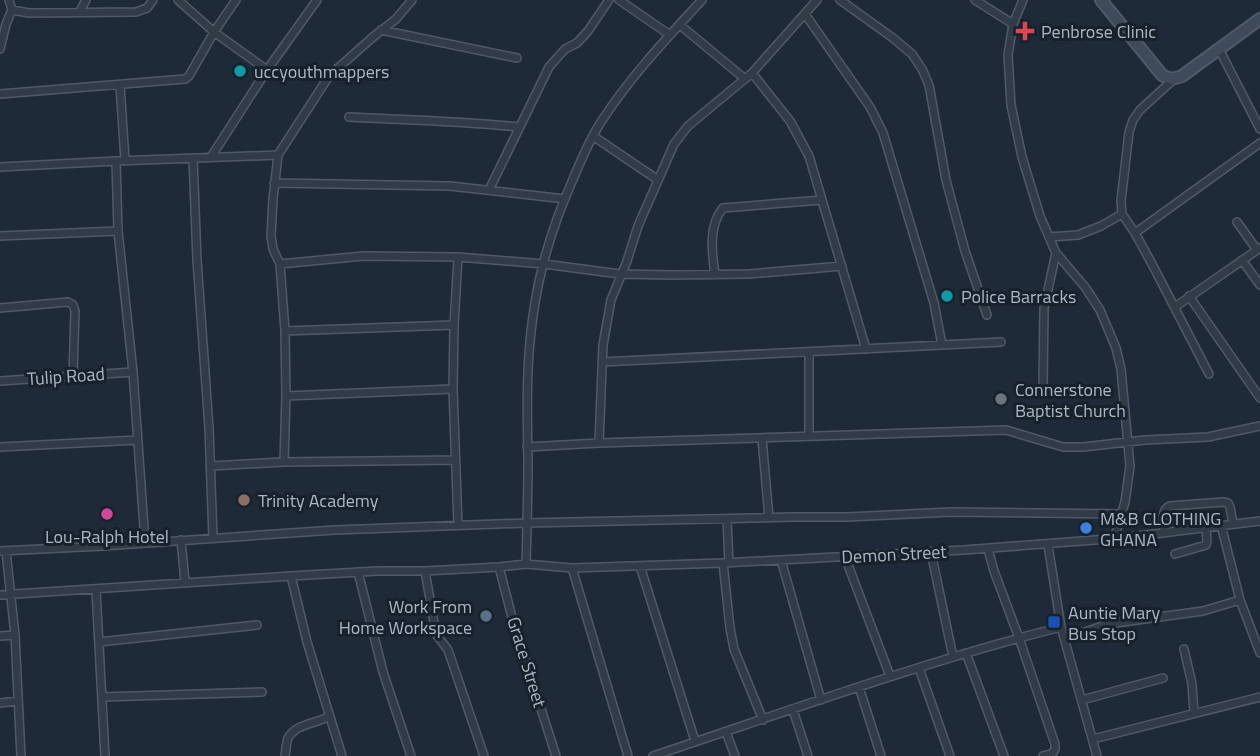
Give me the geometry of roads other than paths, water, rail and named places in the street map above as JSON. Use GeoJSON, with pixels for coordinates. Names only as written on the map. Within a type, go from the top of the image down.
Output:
{"type":"FeatureCollection","features":[{"type":"Feature","properties":{"kind":"street"},"geometry":{"type":"LineString","coordinates":[[0,49],[12,10],[9,0]]}},
{"type":"Feature","properties":{"kind":"street"},"geometry":{"type":"LineString","coordinates":[[80,11],[86,0]]}},
{"type":"Feature","properties":{"kind":"street"},"geometry":{"type":"LineString","coordinates":[[12,10],[29,13],[136,12],[147,8],[153,0]]}},
{"type":"Feature","properties":{"kind":"street"},"geometry":{"type":"LineString","coordinates":[[177,0],[214,32],[267,70]]}},
{"type":"Feature","properties":{"kind":"street"},"geometry":{"type":"LineString","coordinates":[[0,94],[185,79],[236,0]]}},
{"type":"Feature","properties":{"kind":"street"},"geometry":{"type":"LineString","coordinates":[[211,157],[267,70],[317,0]]}},
{"type":"Feature","properties":{"kind":"street"},"geometry":{"type":"LineString","coordinates":[[284,462],[285,331],[280,264],[271,236],[278,155],[329,76],[396,19],[412,0]]}},
{"type":"Feature","properties":{"kind":"street"},"geometry":{"type":"LineString","coordinates":[[489,190],[549,67],[565,49],[577,43],[588,31],[609,0]]}},
{"type":"Feature","properties":{"kind":"street"},"geometry":{"type":"LineString","coordinates":[[619,0],[670,35]]}},
{"type":"Feature","properties":{"kind":"street"},"geometry":{"type":"LineString","coordinates":[[526,564],[527,376],[537,290],[544,264],[565,199],[593,136],[625,86],[702,0]]}},
{"type":"Feature","properties":{"kind":"street"},"geometry":{"type":"LineString","coordinates":[[599,443],[602,362],[608,310],[638,226],[674,144],[694,121],[749,76],[817,0]]}},
{"type":"Feature","properties":{"kind":"street"},"geometry":{"type":"LineString","coordinates":[[840,0],[912,54],[922,69],[929,85],[946,180],[965,251],[987,315]]}},
{"type":"Feature","properties":{"kind":"street"},"geometry":{"type":"LineString","coordinates":[[975,0],[1013,24]]}},
{"type":"Feature","properties":{"kind":"street"},"geometry":{"type":"LineString","coordinates":[[1023,0],[1013,24],[1008,65],[1014,125],[1027,174],[1056,253],[1100,310],[1111,333],[1121,369],[1130,466],[1122,514],[1114,539]]}},
{"type":"Feature","properties":{"kind":"street"},"geometry":{"type":"LineString","coordinates":[[1101,0],[1167,79],[1182,76],[1260,19]]}},
{"type":"Feature","properties":{"kind":"street"},"geometry":{"type":"LineString","coordinates":[[805,15],[870,107],[883,133],[934,303],[942,345]]}},
{"type":"Feature","properties":{"kind":"street"},"geometry":{"type":"LineString","coordinates":[[680,24],[749,76],[779,106],[800,137],[809,156],[866,349]]}},
{"type":"Feature","properties":{"kind":"street"},"geometry":{"type":"LineString","coordinates":[[381,30],[517,58]]}},
{"type":"Feature","properties":{"kind":"street"},"geometry":{"type":"LineString","coordinates":[[1219,49],[1259,126]]}},
{"type":"Feature","properties":{"kind":"street"},"geometry":{"type":"LineString","coordinates":[[1174,79],[1140,110],[1133,120],[1129,131],[1122,214],[1135,233],[1209,374]]}},
{"type":"Feature","properties":{"kind":"street"},"geometry":{"type":"LineString","coordinates":[[120,85],[125,160]]}},
{"type":"Feature","properties":{"kind":"street"},"geometry":{"type":"LineString","coordinates":[[349,117],[456,120],[519,127]]}},
{"type":"Feature","properties":{"kind":"street"},"geometry":{"type":"LineString","coordinates":[[593,136],[658,180]]}},
{"type":"Feature","properties":{"kind":"street"},"geometry":{"type":"LineString","coordinates":[[1135,233],[1260,143]]}},
{"type":"Feature","properties":{"kind":"street"},"geometry":{"type":"LineString","coordinates":[[0,167],[278,155]]}},
{"type":"Feature","properties":{"kind":"street"},"geometry":{"type":"LineString","coordinates":[[193,158],[213,538]]}},
{"type":"Feature","properties":{"kind":"street"},"geometry":{"type":"LineString","coordinates":[[116,161],[118,231],[133,372],[145,542]]}},
{"type":"Feature","properties":{"kind":"street"},"geometry":{"type":"LineString","coordinates":[[274,183],[415,185],[565,199]]}},
{"type":"Feature","properties":{"kind":"street"},"geometry":{"type":"LineString","coordinates":[[715,275],[712,239],[723,208],[822,200]]}},
{"type":"Feature","properties":{"kind":"street"},"geometry":{"type":"LineString","coordinates":[[1049,237],[1078,235],[1122,214]]}},
{"type":"Feature","properties":{"kind":"street"},"geometry":{"type":"LineString","coordinates":[[1175,307],[1259,249],[1237,222]]}},
{"type":"Feature","properties":{"kind":"street"},"geometry":{"type":"LineString","coordinates":[[0,236],[118,231]]}},
{"type":"Feature","properties":{"kind":"street"},"geometry":{"type":"LineString","coordinates":[[1043,389],[1044,308],[1056,253]]}},
{"type":"Feature","properties":{"kind":"street"},"geometry":{"type":"LineString","coordinates":[[280,264],[363,256],[458,257],[620,274],[715,275],[842,266]]}},
{"type":"Feature","properties":{"kind":"street"},"geometry":{"type":"LineString","coordinates":[[458,257],[453,389],[458,525]]}},
{"type":"Feature","properties":{"kind":"street"},"geometry":{"type":"LineString","coordinates":[[1242,260],[1260,285]]}},
{"type":"Feature","properties":{"kind":"street"},"geometry":{"type":"LineString","coordinates":[[1189,296],[1260,398]]}},
{"type":"Feature","properties":{"kind":"street"},"geometry":{"type":"LineString","coordinates":[[0,308],[68,302],[73,305],[73,375]]}},
{"type":"Feature","properties":{"kind":"street"},"geometry":{"type":"LineString","coordinates":[[285,331],[454,325]]}},
{"type":"Feature","properties":{"kind":"street"},"geometry":{"type":"LineString","coordinates":[[602,362],[1002,342]]}},
{"type":"Feature","properties":{"kind":"street"},"geometry":{"type":"LineString","coordinates":[[809,352],[809,436]]}},
{"type":"Feature","properties":{"kind":"street","name":"Tulip Road"},"geometry":{"type":"LineString","coordinates":[[0,381],[133,372]]}},
{"type":"Feature","properties":{"kind":"street"},"geometry":{"type":"LineString","coordinates":[[286,396],[453,389]]}},
{"type":"Feature","properties":{"kind":"street"},"geometry":{"type":"LineString","coordinates":[[527,447],[1006,430],[1063,447],[1208,437],[1260,426]]}},
{"type":"Feature","properties":{"kind":"street"},"geometry":{"type":"LineString","coordinates":[[762,438],[769,518]]}},
{"type":"Feature","properties":{"kind":"street"},"geometry":{"type":"LineString","coordinates":[[0,447],[138,440]]}},
{"type":"Feature","properties":{"kind":"street"},"geometry":{"type":"LineString","coordinates":[[211,466],[284,462],[455,460]]}},
{"type":"Feature","properties":{"kind":"street"},"geometry":{"type":"LineString","coordinates":[[1164,533],[1164,512],[1170,506],[1228,503],[1233,524]]}},
{"type":"Feature","properties":{"kind":"street"},"geometry":{"type":"LineString","coordinates":[[21,756],[15,635],[3,551],[458,525],[952,513],[1122,514]]}},
{"type":"Feature","properties":{"kind":"street"},"geometry":{"type":"LineString","coordinates":[[727,519],[726,563],[730,628],[734,649],[763,720]]}},
{"type":"Feature","properties":{"kind":"street","name":"Demon Street"},"geometry":{"type":"LineString","coordinates":[[0,595],[358,572],[499,568],[526,564],[572,568],[640,566],[988,549],[1114,539],[1260,521]]}},
{"type":"Feature","properties":{"kind":"street"},"geometry":{"type":"LineString","coordinates":[[1221,525],[1240,600],[1260,653]]}},
{"type":"Feature","properties":{"kind":"street"},"geometry":{"type":"LineString","coordinates":[[1175,554],[1206,545],[1206,527]]}},
{"type":"Feature","properties":{"kind":"street"},"geometry":{"type":"LineString","coordinates":[[181,540],[185,582]]}},
{"type":"Feature","properties":{"kind":"street"},"geometry":{"type":"LineString","coordinates":[[1048,545],[1062,627],[1097,756]]}},
{"type":"Feature","properties":{"kind":"street"},"geometry":{"type":"LineString","coordinates":[[988,549],[1055,744],[1052,754],[1043,756]]}},
{"type":"Feature","properties":{"kind":"street"},"geometry":{"type":"LineString","coordinates":[[931,552],[953,657]]}},
{"type":"Feature","properties":{"kind":"street"},"geometry":{"type":"LineString","coordinates":[[845,557],[890,676]]}},
{"type":"Feature","properties":{"kind":"street"},"geometry":{"type":"LineString","coordinates":[[781,560],[821,700]]}},
{"type":"Feature","properties":{"kind":"street"},"geometry":{"type":"LineString","coordinates":[[640,566],[695,741]]}},
{"type":"Feature","properties":{"kind":"street","name":"Grace Street"},"geometry":{"type":"LineString","coordinates":[[499,568],[556,756]]}},
{"type":"Feature","properties":{"kind":"street"},"geometry":{"type":"LineString","coordinates":[[572,568],[628,756]]}},
{"type":"Feature","properties":{"kind":"street"},"geometry":{"type":"LineString","coordinates":[[425,571],[436,634],[448,650],[484,756]]}},
{"type":"Feature","properties":{"kind":"street"},"geometry":{"type":"LineString","coordinates":[[358,572],[383,673],[411,756]]}},
{"type":"Feature","properties":{"kind":"street"},"geometry":{"type":"LineString","coordinates":[[291,576],[301,620],[342,756]]}},
{"type":"Feature","properties":{"kind":"street"},"geometry":{"type":"LineString","coordinates":[[96,590],[106,756]]}},
{"type":"Feature","properties":{"kind":"street"},"geometry":{"type":"LineString","coordinates":[[1065,639],[1108,624],[1203,611],[1240,600]]}},
{"type":"Feature","properties":{"kind":"street"},"geometry":{"type":"LineString","coordinates":[[99,642],[257,625]]}},
{"type":"Feature","properties":{"kind":"street"},"geometry":{"type":"LineString","coordinates":[[653,756],[667,754],[695,741],[890,676],[1062,627]]}},
{"type":"Feature","properties":{"kind":"street"},"geometry":{"type":"LineString","coordinates":[[0,636],[15,635]]}},
{"type":"Feature","properties":{"kind":"street"},"geometry":{"type":"LineString","coordinates":[[1184,649],[1191,677],[1194,712]]}},
{"type":"Feature","properties":{"kind":"street"},"geometry":{"type":"LineString","coordinates":[[966,653],[1004,756]]}},
{"type":"Feature","properties":{"kind":"street"},"geometry":{"type":"LineString","coordinates":[[919,668],[950,756]]}},
{"type":"Feature","properties":{"kind":"street"},"geometry":{"type":"LineString","coordinates":[[1083,700],[1163,678]]}},
{"type":"Feature","properties":{"kind":"street"},"geometry":{"type":"LineString","coordinates":[[859,687],[881,756]]}},
{"type":"Feature","properties":{"kind":"street"},"geometry":{"type":"LineString","coordinates":[[102,698],[262,692]]}},
{"type":"Feature","properties":{"kind":"street"},"geometry":{"type":"LineString","coordinates":[[1093,739],[1260,697]]}},
{"type":"Feature","properties":{"kind":"street"},"geometry":{"type":"LineString","coordinates":[[0,702],[18,701]]}},
{"type":"Feature","properties":{"kind":"street"},"geometry":{"type":"LineString","coordinates":[[793,710],[808,756]]}},
{"type":"Feature","properties":{"kind":"street"},"geometry":{"type":"LineString","coordinates":[[285,756],[288,738],[301,726],[330,716]]}},
{"type":"Feature","properties":{"kind":"street"},"geometry":{"type":"LineString","coordinates":[[726,732],[735,756]]}},
{"type":"Feature","properties":{"kind":"place","name":"Penbrose Clinic"},"geometry":{"type":"Point","coordinates":[1025,31]}},
{"type":"Feature","properties":{"kind":"place","name":"uccyouthmappers"},"geometry":{"type":"Point","coordinates":[240,71]}},
{"type":"Feature","properties":{"kind":"place","name":"Police Barracks"},"geometry":{"type":"Point","coordinates":[947,296]}},
{"type":"Feature","properties":{"kind":"place","name":"Connerstone Baptist Church"},"geometry":{"type":"Point","coordinates":[1001,399]}},
{"type":"Feature","properties":{"kind":"place","name":"Trinity Academy"},"geometry":{"type":"Point","coordinates":[244,500]}},
{"type":"Feature","properties":{"kind":"place","name":"Lou-Ralph Hotel"},"geometry":{"type":"Point","coordinates":[107,514]}},
{"type":"Feature","properties":{"kind":"place","name":"M&B CLOTHING GHANA"},"geometry":{"type":"Point","coordinates":[1086,528]}},
{"type":"Feature","properties":{"kind":"place","name":"Work From Home Workspace"},"geometry":{"type":"Point","coordinates":[486,616]}},
{"type":"Feature","properties":{"kind":"place","name":"Auntie Mary Bus Stop"},"geometry":{"type":"Point","coordinates":[1054,622]}}]}
